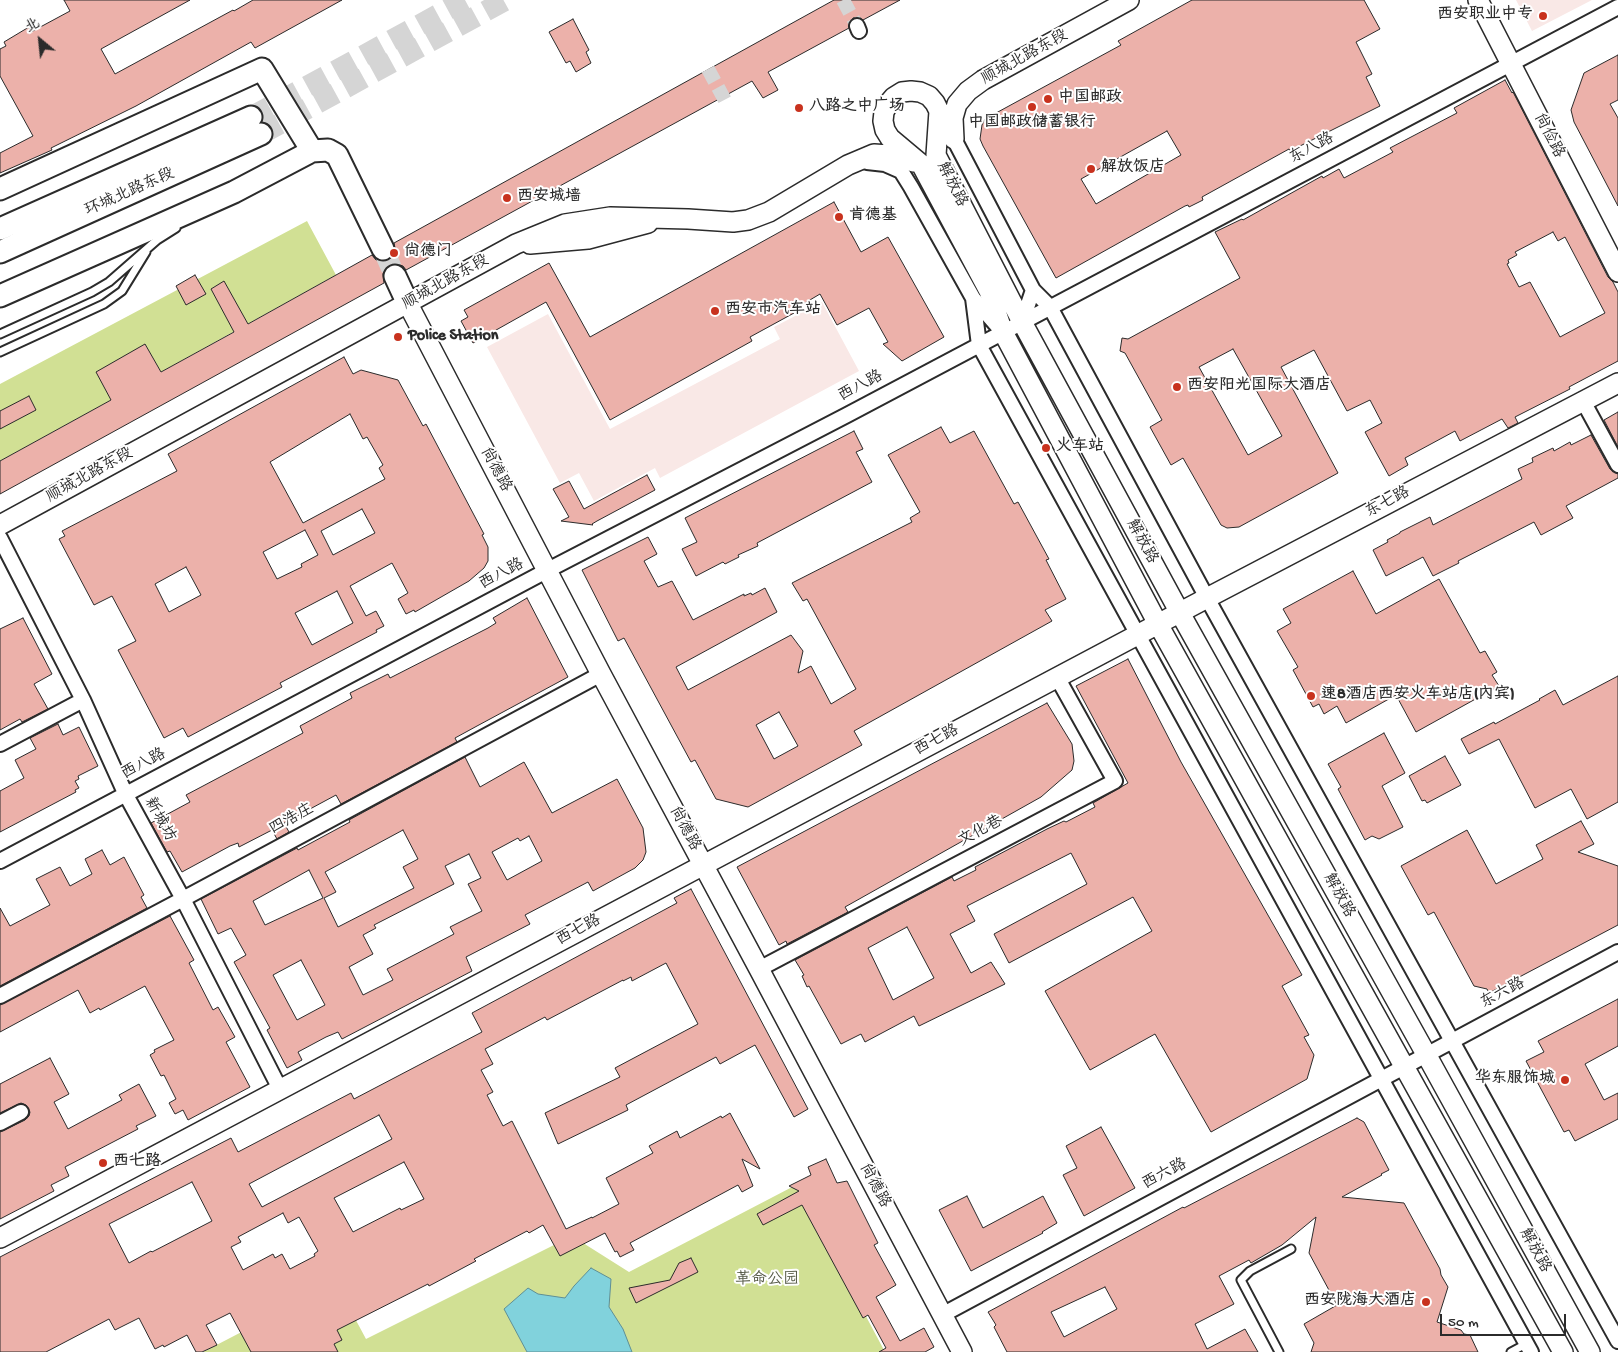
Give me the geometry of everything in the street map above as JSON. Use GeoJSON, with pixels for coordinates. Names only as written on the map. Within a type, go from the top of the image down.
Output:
{"type":"FeatureCollection","features":[{"type":"Feature","properties":{"kind":"main road"},"geometry":{"type":"LineString","coordinates":[[0,190],[262,69],[312,151]]}},
{"type":"Feature","properties":{"kind":"main road","name":"环城北路东段"},"geometry":{"type":"LineString","coordinates":[[0,229],[256,126],[0,252]]}},
{"type":"Feature","properties":{"kind":"main road"},"geometry":{"type":"LineString","coordinates":[[0,296],[234,192],[312,151],[328,150],[337,155],[383,249]]}},
{"type":"Feature","properties":{"kind":"main road"},"geometry":{"type":"LineString","coordinates":[[396,276],[408,304]]}},
{"type":"Feature","properties":{"kind":"street","name":"顺城北路东段"},"geometry":{"type":"LineString","coordinates":[[954,139],[953,118],[957,104],[968,91],[983,80],[1129,0]]}},
{"type":"Feature","properties":{"kind":"street","name":"尚俭路"},"geometry":{"type":"LineString","coordinates":[[1478,0],[1618,272]]}},
{"type":"Feature","properties":{"kind":"street","name":"东八路"},"geometry":{"type":"LineString","coordinates":[[1022,322],[1618,6]]}},
{"type":"Feature","properties":{"kind":"street","name":"解放路"},"geometry":{"type":"LineString","coordinates":[[1563,1352],[1158,624],[1003,332],[989,291],[921,164],[890,138],[885,130],[884,112],[894,97],[902,92],[920,92],[929,96],[935,103],[939,111],[936,155],[1022,322],[1180,612],[1590,1352]]}},
{"type":"Feature","properties":{"kind":"street"},"geometry":{"type":"LineString","coordinates":[[890,138],[898,164],[973,298],[1003,332]]}},
{"type":"Feature","properties":{"kind":"street"},"geometry":{"type":"LineString","coordinates":[[954,139],[1033,290],[1050,307],[1207,598],[1618,1341]]}},
{"type":"Feature","properties":{"kind":"street","name":"顺城北路东段"},"geometry":{"type":"LineString","coordinates":[[0,526],[516,244],[565,224],[610,217],[733,222],[748,220],[768,212],[848,165],[874,154],[898,164],[921,164]]}},
{"type":"Feature","properties":{"kind":"street"},"geometry":{"type":"LineString","coordinates":[[1022,322],[1033,290]]}},
{"type":"Feature","properties":{"kind":"street"},"geometry":{"type":"LineString","coordinates":[[973,298],[978,345],[1529,1348]]}},
{"type":"Feature","properties":{"kind":"street","name":"尚德路"},"geometry":{"type":"LineString","coordinates":[[408,304],[548,570],[600,674],[704,865],[962,1352]]}},
{"type":"Feature","properties":{"kind":"street","name":"西八路"},"geometry":{"type":"LineString","coordinates":[[0,861],[548,570],[1022,322]]}},
{"type":"Feature","properties":{"kind":"street","name":"东七路"},"geometry":{"type":"LineString","coordinates":[[1158,624],[1583,400],[1618,384]]}},
{"type":"Feature","properties":{"kind":"street"},"geometry":{"type":"LineString","coordinates":[[1583,400],[1618,465]]}},
{"type":"Feature","properties":{"kind":"street","name":"新城坊"},"geometry":{"type":"LineString","coordinates":[[0,538],[83,700],[126,795],[183,899],[280,1089]]}},
{"type":"Feature","properties":{"kind":"street","name":"西七路"},"geometry":{"type":"LineString","coordinates":[[0,1238],[1158,624]]}},
{"type":"Feature","properties":{"kind":"street","name":"四浩庄"},"geometry":{"type":"LineString","coordinates":[[0,996],[600,674]]}},
{"type":"Feature","properties":{"kind":"street","name":"文化巷"},"geometry":{"type":"LineString","coordinates":[[759,969],[1115,781],[1057,677]]}},
{"type":"Feature","properties":{"kind":"street"},"geometry":{"type":"LineString","coordinates":[[0,744],[83,700]]}},
{"type":"Feature","properties":{"kind":"street","name":"东六路"},"geometry":{"type":"LineString","coordinates":[[1404,1066],[1618,952]]}},
{"type":"Feature","properties":{"kind":"street","name":"西六路"},"geometry":{"type":"LineString","coordinates":[[942,1315],[1404,1066]]}},
{"type":"Feature","properties":{"kind":"street"},"geometry":{"type":"LineString","coordinates":[[0,1123],[21,1112]]}},
{"type":"Feature","properties":{"kind":"lane"},"geometry":{"type":"LineString","coordinates":[[188,221],[234,192]]}},
{"type":"Feature","properties":{"kind":"lane"},"geometry":{"type":"LineString","coordinates":[[0,334],[103,286],[157,240],[180,226]]}},
{"type":"Feature","properties":{"kind":"lane"},"geometry":{"type":"LineString","coordinates":[[0,352],[104,304],[122,291],[148,248]]}},
{"type":"Feature","properties":{"kind":"lane"},"geometry":{"type":"LineString","coordinates":[[1279,1352],[1241,1280],[1250,1271],[1292,1249]]}},
{"type":"Feature","properties":{"kind":"lane"},"geometry":{"type":"LineString","coordinates":[[1510,1352],[1529,1348]]}},
{"type":"Feature","properties":{"kind":"shaded area","name":"西安职业中专"},"geometry":{"type":"Polygon","coordinates":[[[1516,0],[1592,0],[1532,31],[1516,0]]]}},
{"type":"Feature","properties":{"kind":"shaded area"},"geometry":{"type":"Polygon","coordinates":[[[822,302],[859,371],[660,478],[655,468],[594,501],[579,473],[560,483],[487,347],[548,314],[610,429],[780,339],[774,327],[822,302]]]}},
{"type":"Feature","properties":{"kind":"green space"},"geometry":{"type":"Polygon","coordinates":[[[307,221],[336,275],[161,372],[145,345],[111,400],[0,461],[0,384],[307,221]]]}},
{"type":"Feature","properties":{"kind":"green space","name":"革命公园"},"geometry":{"type":"Polygon","coordinates":[[[796,1185],[885,1352],[203,1352],[336,1283],[366,1339],[572,1236],[629,1272],[796,1185]]]}},
{"type":"Feature","properties":{"kind":"water"},"geometry":{"type":"Polygon","coordinates":[[[591,1268],[611,1279],[609,1307],[623,1329],[632,1352],[527,1352],[504,1309],[528,1288],[538,1294],[565,1298],[591,1268]]]}},
{"type":"Feature","properties":{"kind":"building"},"geometry":{"type":"Polygon","coordinates":[[[64,0],[190,0],[101,49],[115,74],[253,0],[342,0],[255,48],[251,42],[136,106],[51,148],[52,150],[0,173],[0,153],[33,136],[0,76],[0,49],[6,46],[4,42],[29,27],[31,32],[70,11],[64,0]]]}},
{"type":"Feature","properties":{"kind":"building","name":"西安城墙"},"geometry":{"type":"Polygon","coordinates":[[[834,0],[900,0],[863,20],[859,17],[853,18],[850,21],[849,28],[768,72],[778,90],[763,98],[752,81],[406,270],[403,266],[397,264],[389,265],[385,268],[383,274],[384,283],[0,494],[0,461],[111,400],[96,372],[145,344],[161,372],[234,332],[211,289],[224,281],[248,324],[372,255],[376,260],[388,260],[394,256],[394,243],[834,0]]]}},
{"type":"Feature","properties":{"kind":"building"},"geometry":{"type":"Polygon","coordinates":[[[1192,0],[1364,0],[1380,29],[1356,42],[1372,74],[1366,77],[1380,106],[1290,151],[1289,149],[1202,197],[1203,200],[1189,207],[1188,205],[1185,206],[1056,278],[983,146],[980,139],[982,125],[985,119],[1121,45],[1118,41],[1192,0]],[[1167,131],[1081,179],[1096,204],[1181,155],[1167,131]]]}},
{"type":"Feature","properties":{"kind":"building"},"geometry":{"type":"Polygon","coordinates":[[[573,19],[589,50],[586,52],[591,63],[576,72],[570,61],[566,63],[549,32],[573,19]]]}},
{"type":"Feature","properties":{"kind":"building"},"geometry":{"type":"Polygon","coordinates":[[[1618,55],[1618,100],[1610,104],[1618,118],[1618,206],[1574,122],[1571,110],[1584,73],[1618,55]]]}},
{"type":"Feature","properties":{"kind":"building"},"geometry":{"type":"Polygon","coordinates":[[[1505,80],[1513,92],[1608,277],[1618,292],[1618,361],[1569,387],[1570,389],[1515,417],[1518,423],[1508,428],[1502,419],[1460,441],[1455,431],[1405,458],[1408,465],[1389,476],[1365,432],[1382,423],[1370,400],[1347,411],[1314,350],[1281,367],[1338,473],[1239,527],[1227,528],[1221,525],[1183,458],[1171,465],[1150,427],[1162,420],[1125,353],[1120,351],[1122,338],[1128,339],[1240,278],[1215,232],[1243,220],[1322,176],[1323,178],[1339,169],[1344,178],[1393,152],[1390,148],[1457,113],[1454,108],[1505,80]],[[1553,232],[1515,252],[1517,255],[1508,260],[1509,263],[1507,264],[1519,287],[1530,282],[1560,337],[1605,313],[1565,237],[1558,241],[1553,232]],[[1233,349],[1199,367],[1248,455],[1282,436],[1233,349]]]}},
{"type":"Feature","properties":{"kind":"building","name":"西安市汽车站"},"geometry":{"type":"Polygon","coordinates":[[[834,202],[861,252],[888,237],[944,337],[902,361],[883,344],[888,342],[869,308],[837,325],[820,294],[793,310],[794,313],[750,337],[752,341],[610,420],[546,302],[473,343],[461,321],[468,317],[464,310],[549,263],[590,337],[834,202]]]}},
{"type":"Feature","properties":{"kind":"building"},"geometry":{"type":"Polygon","coordinates":[[[195,275],[206,294],[186,305],[176,286],[195,275]]]}},
{"type":"Feature","properties":{"kind":"building"},"geometry":{"type":"Polygon","coordinates":[[[344,357],[353,374],[361,370],[398,380],[423,426],[426,424],[484,534],[482,535],[488,547],[488,561],[484,568],[469,581],[415,612],[414,610],[406,614],[398,599],[408,593],[392,563],[350,586],[366,616],[376,611],[384,626],[376,630],[377,632],[280,683],[282,687],[188,737],[183,728],[164,738],[118,650],[136,641],[112,596],[94,605],[59,539],[65,536],[62,531],[177,471],[168,454],[344,357]],[[350,414],[270,462],[303,523],[385,479],[379,468],[383,465],[367,437],[363,439],[350,414]],[[362,509],[321,531],[333,555],[375,533],[362,509]],[[305,530],[263,552],[277,579],[302,567],[301,564],[318,555],[305,530]],[[186,567],[155,584],[169,612],[201,595],[186,567]],[[337,591],[295,613],[312,645],[353,623],[337,591]]]}},
{"type":"Feature","properties":{"kind":"building"},"geometry":{"type":"Polygon","coordinates":[[[29,396],[36,410],[0,429],[0,411],[29,396]]]}},
{"type":"Feature","properties":{"kind":"building"},"geometry":{"type":"Polygon","coordinates":[[[1618,412],[1618,447],[1604,420],[1618,412]]]}},
{"type":"Feature","properties":{"kind":"building"},"geometry":{"type":"Polygon","coordinates":[[[941,427],[950,443],[974,431],[1014,504],[1018,502],[1049,559],[1046,560],[1066,599],[1045,610],[1052,621],[854,731],[862,745],[748,807],[716,799],[695,760],[691,762],[624,638],[618,641],[582,570],[648,537],[657,554],[644,561],[658,587],[672,581],[693,620],[744,594],[744,596],[751,593],[752,595],[765,588],[777,612],[676,667],[688,690],[791,635],[803,651],[798,673],[811,666],[831,704],[856,689],[807,599],[803,601],[792,583],[912,522],[910,518],[920,512],[888,455],[941,427]],[[779,712],[756,725],[774,759],[798,746],[779,712]]]}},
{"type":"Feature","properties":{"kind":"building"},"geometry":{"type":"Polygon","coordinates":[[[854,431],[863,449],[856,452],[872,482],[757,543],[758,546],[738,555],[739,557],[725,564],[723,562],[696,576],[682,549],[697,542],[685,518],[854,431]]]}},
{"type":"Feature","properties":{"kind":"building"},"geometry":{"type":"Polygon","coordinates":[[[1591,435],[1610,469],[1618,474],[1618,478],[1566,506],[1573,518],[1541,535],[1534,522],[1433,576],[1423,557],[1386,576],[1373,550],[1388,542],[1387,540],[1430,517],[1433,525],[1522,479],[1518,469],[1533,462],[1532,458],[1553,448],[1554,451],[1570,442],[1571,445],[1591,435]]]}},
{"type":"Feature","properties":{"kind":"building"},"geometry":{"type":"Polygon","coordinates":[[[647,475],[655,490],[597,521],[593,525],[561,521],[569,517],[553,489],[569,481],[584,509],[647,475]]]}},
{"type":"Feature","properties":{"kind":"building"},"geometry":{"type":"Polygon","coordinates":[[[1353,571],[1376,614],[1439,579],[1480,653],[1485,651],[1497,672],[1492,675],[1499,686],[1416,732],[1396,695],[1346,723],[1337,706],[1324,714],[1319,704],[1313,707],[1293,670],[1298,667],[1277,631],[1291,623],[1283,609],[1353,571]]]}},
{"type":"Feature","properties":{"kind":"building"},"geometry":{"type":"Polygon","coordinates":[[[527,598],[568,677],[455,738],[457,742],[341,804],[336,795],[284,823],[289,832],[277,839],[272,830],[239,847],[238,843],[230,846],[182,872],[170,851],[167,852],[151,823],[190,802],[186,795],[303,733],[300,726],[352,698],[350,693],[388,674],[390,678],[488,628],[496,623],[493,618],[527,598]]]}},
{"type":"Feature","properties":{"kind":"building"},"geometry":{"type":"Polygon","coordinates":[[[23,618],[52,674],[34,684],[48,709],[22,722],[20,719],[0,730],[0,629],[23,618]]]}},
{"type":"Feature","properties":{"kind":"building"},"geometry":{"type":"Polygon","coordinates":[[[1128,659],[1181,762],[1302,975],[1282,986],[1309,1035],[1304,1037],[1314,1055],[1307,1079],[1211,1132],[1155,1034],[1090,1070],[1045,991],[1152,931],[1133,897],[1009,963],[994,934],[1087,884],[1071,853],[967,906],[975,921],[950,934],[971,973],[991,962],[1005,984],[919,1026],[914,1016],[865,1042],[861,1034],[841,1044],[809,986],[807,987],[802,976],[804,975],[795,960],[952,877],[954,881],[976,870],[975,867],[1047,829],[1064,821],[1066,822],[1095,807],[1093,803],[1128,783],[1076,686],[1128,659]],[[907,927],[868,948],[893,1000],[934,978],[907,927]]]}},
{"type":"Feature","properties":{"kind":"building"},"geometry":{"type":"Polygon","coordinates":[[[1618,676],[1618,802],[1587,819],[1571,789],[1535,808],[1499,739],[1469,754],[1461,739],[1494,722],[1495,724],[1555,690],[1563,705],[1618,676]]]}},
{"type":"Feature","properties":{"kind":"building"},"geometry":{"type":"Polygon","coordinates":[[[1047,703],[1072,744],[1074,761],[1072,770],[1041,797],[845,907],[848,912],[787,944],[786,941],[779,945],[737,867],[1047,703]]]}},
{"type":"Feature","properties":{"kind":"building"},"geometry":{"type":"Polygon","coordinates":[[[58,724],[63,735],[79,727],[98,766],[78,776],[79,779],[75,781],[79,788],[75,790],[76,792],[0,832],[0,791],[24,778],[15,760],[36,749],[30,738],[58,724]]]}},
{"type":"Feature","properties":{"kind":"building"},"geometry":{"type":"Polygon","coordinates":[[[1384,733],[1405,773],[1382,786],[1403,827],[1379,839],[1372,836],[1365,840],[1338,789],[1341,787],[1328,764],[1384,733]]]}},
{"type":"Feature","properties":{"kind":"building"},"geometry":{"type":"Polygon","coordinates":[[[1445,756],[1461,785],[1427,803],[1425,800],[1422,801],[1409,776],[1445,756]]]}},
{"type":"Feature","properties":{"kind":"building"},"geometry":{"type":"Polygon","coordinates":[[[465,757],[480,787],[524,762],[552,813],[617,779],[643,828],[646,852],[643,860],[635,868],[593,891],[588,882],[525,915],[530,924],[466,957],[472,971],[342,1039],[338,1032],[326,1037],[298,1052],[302,1060],[287,1068],[267,1030],[270,1028],[234,962],[246,955],[231,928],[218,934],[201,899],[297,848],[298,850],[350,822],[349,820],[465,757]],[[403,830],[325,872],[336,892],[324,898],[338,927],[414,888],[403,867],[418,859],[403,830]],[[529,836],[520,841],[518,838],[492,852],[507,880],[542,861],[529,836]],[[469,854],[445,866],[454,884],[374,925],[376,928],[363,935],[373,954],[349,967],[363,995],[393,980],[387,969],[454,934],[450,927],[482,911],[468,884],[481,878],[469,854]],[[309,870],[253,901],[265,925],[323,898],[309,870]],[[301,960],[273,975],[297,1020],[325,1005],[301,960]]]}},
{"type":"Feature","properties":{"kind":"building"},"geometry":{"type":"Polygon","coordinates":[[[1581,821],[1594,844],[1578,852],[1618,866],[1618,925],[1489,993],[1487,989],[1474,986],[1434,912],[1428,915],[1401,866],[1467,830],[1496,884],[1543,859],[1536,845],[1581,821]]]}},
{"type":"Feature","properties":{"kind":"building"},"geometry":{"type":"Polygon","coordinates":[[[102,850],[110,865],[124,857],[144,895],[141,897],[147,908],[0,986],[0,908],[10,926],[50,905],[36,879],[60,867],[70,886],[92,874],[85,859],[102,850]]]}},
{"type":"Feature","properties":{"kind":"building"},"geometry":{"type":"Polygon","coordinates":[[[691,889],[808,1109],[794,1117],[755,1045],[720,1064],[716,1057],[626,1105],[628,1110],[558,1144],[545,1113],[620,1077],[615,1068],[698,1024],[666,963],[632,981],[631,977],[623,980],[547,1020],[545,1017],[485,1049],[493,1064],[481,1070],[493,1092],[487,1095],[503,1126],[512,1121],[566,1229],[619,1204],[606,1178],[653,1153],[649,1146],[677,1131],[680,1138],[730,1113],[760,1169],[742,1159],[753,1186],[742,1192],[738,1185],[630,1243],[634,1250],[620,1257],[617,1251],[615,1252],[605,1233],[560,1256],[543,1225],[529,1233],[527,1231],[474,1259],[476,1261],[429,1286],[428,1284],[337,1330],[342,1340],[334,1344],[338,1352],[251,1352],[230,1313],[206,1325],[217,1345],[202,1352],[196,1352],[187,1335],[164,1347],[163,1345],[155,1349],[139,1318],[115,1330],[109,1319],[46,1352],[0,1352],[0,1257],[231,1138],[238,1152],[351,1093],[354,1099],[482,1032],[472,1013],[677,903],[674,898],[691,889]],[[379,1115],[249,1184],[262,1207],[392,1139],[379,1115]],[[404,1162],[334,1198],[353,1232],[400,1208],[401,1210],[424,1199],[404,1162]],[[192,1182],[109,1224],[129,1263],[212,1221],[192,1182]],[[283,1213],[238,1237],[241,1242],[231,1247],[243,1270],[273,1254],[275,1258],[282,1254],[290,1269],[315,1256],[314,1254],[318,1251],[299,1217],[288,1223],[283,1213]]]}},
{"type":"Feature","properties":{"kind":"building"},"geometry":{"type":"Polygon","coordinates":[[[170,916],[194,960],[189,963],[213,1010],[218,1007],[235,1037],[226,1042],[250,1087],[188,1120],[183,1110],[175,1114],[169,1103],[176,1099],[164,1075],[161,1076],[150,1055],[155,1052],[154,1050],[174,1040],[145,986],[100,1010],[99,1008],[90,1013],[78,990],[0,1032],[0,1005],[170,916]]]}},
{"type":"Feature","properties":{"kind":"building","name":"华东服饰城"},"geometry":{"type":"Polygon","coordinates":[[[1618,999],[1618,1046],[1585,1064],[1604,1100],[1618,1093],[1618,1119],[1575,1141],[1569,1130],[1564,1132],[1526,1061],[1544,1052],[1538,1041],[1618,999]]]}},
{"type":"Feature","properties":{"kind":"building"},"geometry":{"type":"Polygon","coordinates":[[[50,1058],[69,1094],[54,1102],[68,1129],[122,1100],[119,1095],[139,1084],[156,1116],[136,1126],[138,1129],[65,1167],[69,1176],[51,1185],[54,1191],[0,1219],[0,1132],[25,1120],[30,1112],[26,1105],[21,1103],[0,1113],[0,1084],[50,1058]]]}},
{"type":"Feature","properties":{"kind":"building"},"geometry":{"type":"Polygon","coordinates":[[[1357,1118],[1364,1122],[1389,1170],[1342,1197],[1404,1203],[1448,1287],[1437,1322],[1470,1335],[1478,1352],[1311,1352],[1314,1343],[1304,1324],[1337,1305],[1309,1253],[1316,1217],[1282,1245],[1251,1263],[1249,1260],[1219,1276],[1234,1304],[1195,1324],[1207,1349],[1245,1329],[1258,1352],[1007,1352],[994,1327],[996,1325],[988,1312],[1357,1118]],[[1105,1287],[1051,1312],[1064,1337],[1117,1309],[1105,1287]]]}},
{"type":"Feature","properties":{"kind":"building"},"geometry":{"type":"Polygon","coordinates":[[[1101,1127],[1135,1188],[1084,1216],[1063,1175],[1077,1168],[1066,1146],[1101,1127]]]}},
{"type":"Feature","properties":{"kind":"building"},"geometry":{"type":"Polygon","coordinates":[[[826,1159],[837,1183],[847,1181],[878,1243],[874,1245],[896,1285],[876,1297],[900,1341],[924,1328],[934,1347],[925,1352],[879,1352],[886,1348],[868,1315],[863,1318],[802,1205],[763,1225],[757,1214],[799,1191],[789,1186],[811,1175],[808,1167],[826,1159]]]}},
{"type":"Feature","properties":{"kind":"building"},"geometry":{"type":"Polygon","coordinates":[[[967,1196],[983,1228],[1043,1196],[1057,1223],[1043,1233],[971,1271],[939,1210],[967,1196]]]}},
{"type":"Feature","properties":{"kind":"building"},"geometry":{"type":"Polygon","coordinates":[[[691,1258],[698,1272],[636,1303],[629,1288],[670,1280],[679,1263],[691,1258]]]}},
{"type":"Feature","properties":{"kind":"tunnel"},"geometry":{"type":"LineString","coordinates":[[251,117],[465,0]]}},
{"type":"Feature","properties":{"kind":"tunnel"},"geometry":{"type":"LineString","coordinates":[[261,134],[506,0]]}},
{"type":"Feature","properties":{"kind":"tunnel"},"geometry":{"type":"LineString","coordinates":[[843,0],[857,26]]}},
{"type":"Feature","properties":{"kind":"tunnel"},"geometry":{"type":"LineString","coordinates":[[708,69],[727,104]]}},
{"type":"Feature","properties":{"kind":"tunnel"},"geometry":{"type":"LineString","coordinates":[[383,249],[395,276]]}},
{"type":"Feature","properties":{"kind":"place","name":"西安职业中专"},"geometry":{"type":"Point","coordinates":[1543,16]}},
{"type":"Feature","properties":{"kind":"place","name":"中国邮政"},"geometry":{"type":"Point","coordinates":[1048,99]}},
{"type":"Feature","properties":{"kind":"place","name":"中国邮政储蓄银行"},"geometry":{"type":"Point","coordinates":[1032,107]}},
{"type":"Feature","properties":{"kind":"place","name":"八路之中广场"},"geometry":{"type":"Point","coordinates":[799,108]}},
{"type":"Feature","properties":{"kind":"place","name":"解放饭店"},"geometry":{"type":"Point","coordinates":[1091,169]}},
{"type":"Feature","properties":{"kind":"place","name":"西安城墙"},"geometry":{"type":"Point","coordinates":[507,198]}},
{"type":"Feature","properties":{"kind":"place","name":"肯德基"},"geometry":{"type":"Point","coordinates":[839,217]}},
{"type":"Feature","properties":{"kind":"place","name":"尚德门"},"geometry":{"type":"Point","coordinates":[394,253]}},
{"type":"Feature","properties":{"kind":"place","name":"西安市汽车站"},"geometry":{"type":"Point","coordinates":[715,311]}},
{"type":"Feature","properties":{"kind":"place","name":"Police Station"},"geometry":{"type":"Point","coordinates":[398,337]}},
{"type":"Feature","properties":{"kind":"place","name":"西安阳光国际大酒店"},"geometry":{"type":"Point","coordinates":[1177,387]}},
{"type":"Feature","properties":{"kind":"place","name":"火车站"},"geometry":{"type":"Point","coordinates":[1046,448]}},
{"type":"Feature","properties":{"kind":"place","name":"速8酒店西安火车站店(内宾)"},"geometry":{"type":"Point","coordinates":[1311,696]}},
{"type":"Feature","properties":{"kind":"place","name":"华东服饰城"},"geometry":{"type":"Point","coordinates":[1565,1080]}},
{"type":"Feature","properties":{"kind":"place","name":"西七路"},"geometry":{"type":"Point","coordinates":[103,1163]}},
{"type":"Feature","properties":{"kind":"place","name":"西安陇海大酒店"},"geometry":{"type":"Point","coordinates":[1426,1302]}}]}
